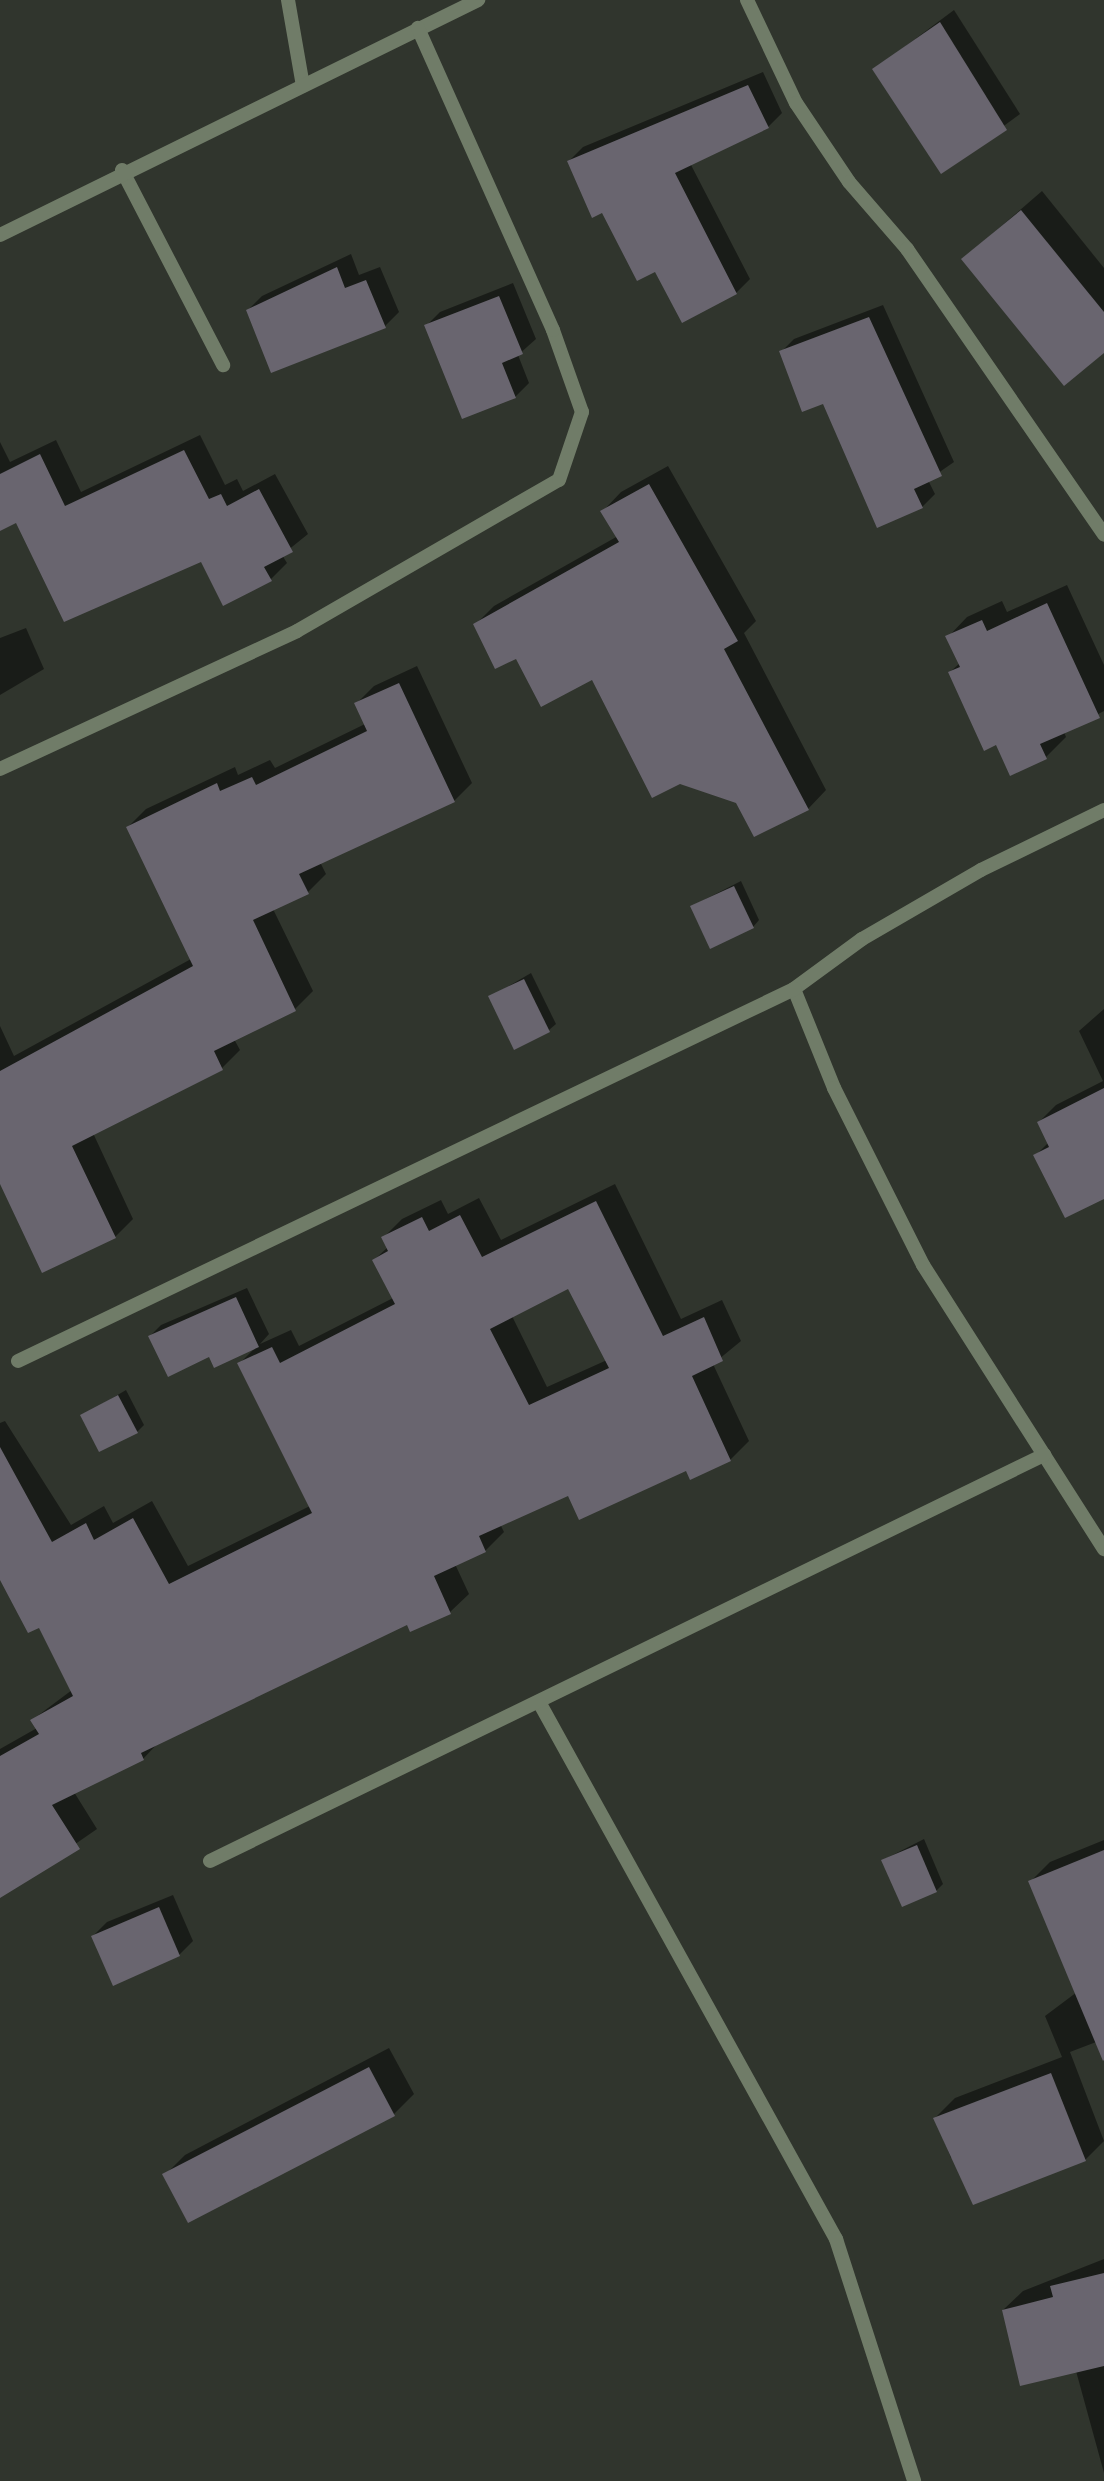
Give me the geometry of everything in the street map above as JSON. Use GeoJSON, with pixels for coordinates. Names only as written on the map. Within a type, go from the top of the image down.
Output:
{"type":"FeatureCollection","features":[{"type":"Feature","properties":{"kind":"street"},"geometry":{"type":"LineString","coordinates":[[288,0],[303,86]]}},
{"type":"Feature","properties":{"kind":"street"},"geometry":{"type":"LineString","coordinates":[[0,234],[122,170],[303,86],[478,0]]}},
{"type":"Feature","properties":{"kind":"street"},"geometry":{"type":"LineString","coordinates":[[747,0],[796,103],[849,182],[908,249],[1104,535]]}},
{"type":"Feature","properties":{"kind":"street"},"geometry":{"type":"LineString","coordinates":[[0,769],[298,631],[559,480],[582,412],[553,330],[418,29]]}},
{"type":"Feature","properties":{"kind":"street"},"geometry":{"type":"LineString","coordinates":[[122,170],[223,365]]}},
{"type":"Feature","properties":{"kind":"street"},"geometry":{"type":"LineString","coordinates":[[18,1361],[794,989],[862,939],[957,884],[1104,810]]}},
{"type":"Feature","properties":{"kind":"street"},"geometry":{"type":"LineString","coordinates":[[794,989],[834,1088],[923,1265],[1104,1549]]}},
{"type":"Feature","properties":{"kind":"street"},"geometry":{"type":"LineString","coordinates":[[210,1861],[1044,1455]]}},
{"type":"Feature","properties":{"kind":"street"},"geometry":{"type":"LineString","coordinates":[[539,1702],[836,2239],[914,2481]]}},
{"type":"Feature","properties":{"kind":"building"},"geometry":{"type":"Polygon","coordinates":[[[940,22],[1007,130],[941,174],[872,69],[940,22]]]}},
{"type":"Feature","properties":{"kind":"building"},"geometry":{"type":"Polygon","coordinates":[[[748,85],[769,128],[675,173],[737,294],[682,323],[655,272],[637,281],[602,213],[592,218],[567,161],[748,85]]]}},
{"type":"Feature","properties":{"kind":"building"},"geometry":{"type":"Polygon","coordinates":[[[1021,210],[1104,312],[1104,353],[1064,386],[961,259],[1021,210]]]}},
{"type":"Feature","properties":{"kind":"building"},"geometry":{"type":"Polygon","coordinates":[[[337,267],[345,288],[366,280],[386,328],[271,373],[246,310],[337,267]]]}},
{"type":"Feature","properties":{"kind":"building"},"geometry":{"type":"Polygon","coordinates":[[[499,296],[523,354],[502,363],[516,398],[462,419],[424,325],[499,296]]]}},
{"type":"Feature","properties":{"kind":"building"},"geometry":{"type":"Polygon","coordinates":[[[869,317],[942,476],[914,489],[923,508],[877,528],[823,404],[802,412],[779,351],[869,317]]]}},
{"type":"Feature","properties":{"kind":"building"},"geometry":{"type":"Polygon","coordinates":[[[184,450],[209,499],[221,494],[227,506],[259,489],[293,552],[264,567],[272,581],[223,606],[201,562],[64,622],[16,523],[0,531],[0,474],[40,454],[65,506],[184,450]]]}},
{"type":"Feature","properties":{"kind":"building"},"geometry":{"type":"Polygon","coordinates":[[[649,484],[738,641],[724,649],[809,810],[754,837],[736,803],[680,784],[652,798],[592,680],[541,707],[516,659],[495,669],[473,624],[619,542],[600,511],[649,484]]]}},
{"type":"Feature","properties":{"kind":"building"},"geometry":{"type":"Polygon","coordinates":[[[1047,603],[1100,718],[1040,744],[1047,759],[1010,776],[996,745],[984,751],[948,672],[960,667],[945,636],[982,620],[987,631],[1047,603]]]}},
{"type":"Feature","properties":{"kind":"building"},"geometry":{"type":"Polygon","coordinates":[[[399,683],[455,802],[299,874],[309,894],[253,920],[296,1011],[214,1051],[223,1070],[72,1146],[116,1238],[42,1273],[0,1184],[0,1071],[193,966],[126,827],[217,783],[220,791],[252,777],[256,785],[367,731],[354,703],[399,683]]]}},
{"type":"Feature","properties":{"kind":"building"},"geometry":{"type":"Polygon","coordinates":[[[734,886],[754,928],[710,949],[690,906],[734,886]]]}},
{"type":"Feature","properties":{"kind":"building"},"geometry":{"type":"Polygon","coordinates":[[[524,979],[550,1032],[514,1050],[488,996],[524,979]]]}},
{"type":"Feature","properties":{"kind":"building"},"geometry":{"type":"Polygon","coordinates":[[[1104,1088],[1104,1199],[1065,1218],[1033,1155],[1049,1147],[1037,1122],[1104,1088]]]}},
{"type":"Feature","properties":{"kind":"building"},"geometry":{"type":"Polygon","coordinates":[[[596,1201],[663,1336],[704,1317],[723,1361],[692,1376],[731,1461],[690,1480],[686,1471],[579,1520],[568,1496],[479,1536],[486,1552],[434,1576],[451,1614],[410,1632],[407,1625],[141,1753],[144,1760],[52,1805],[80,1849],[0,1898],[0,1756],[39,1734],[30,1720],[73,1696],[39,1628],[28,1633],[0,1580],[0,1447],[52,1542],[86,1523],[94,1540],[133,1518],[169,1584],[312,1513],[237,1363],[272,1347],[280,1363],[395,1304],[372,1260],[388,1251],[381,1237],[422,1217],[429,1231],[460,1215],[482,1257],[596,1201]],[[568,1289],[490,1329],[529,1405],[609,1368],[568,1289]]]}},
{"type":"Feature","properties":{"kind":"building"},"geometry":{"type":"Polygon","coordinates":[[[236,1297],[259,1347],[214,1368],[209,1357],[168,1377],[148,1336],[236,1297]]]}},
{"type":"Feature","properties":{"kind":"building"},"geometry":{"type":"Polygon","coordinates":[[[118,1395],[138,1433],[99,1452],[80,1415],[118,1395]]]}},
{"type":"Feature","properties":{"kind":"building"},"geometry":{"type":"Polygon","coordinates":[[[917,1845],[937,1892],[902,1907],[881,1860],[917,1845]]]}},
{"type":"Feature","properties":{"kind":"building"},"geometry":{"type":"Polygon","coordinates":[[[1104,1850],[1104,2060],[1103,2061],[1028,1881],[1104,1850]]]}},
{"type":"Feature","properties":{"kind":"building"},"geometry":{"type":"Polygon","coordinates":[[[159,1907],[180,1956],[113,1986],[91,1936],[159,1907]]]}},
{"type":"Feature","properties":{"kind":"building"},"geometry":{"type":"Polygon","coordinates":[[[369,2067],[395,2116],[188,2223],[162,2174],[369,2067]]]}},
{"type":"Feature","properties":{"kind":"building"},"geometry":{"type":"Polygon","coordinates":[[[1051,2073],[1086,2161],[973,2205],[933,2118],[1051,2073]]]}},
{"type":"Feature","properties":{"kind":"building"},"geometry":{"type":"Polygon","coordinates":[[[1104,2273],[1104,2366],[1020,2386],[1002,2310],[1053,2297],[1050,2286],[1104,2273]]]}}]}
